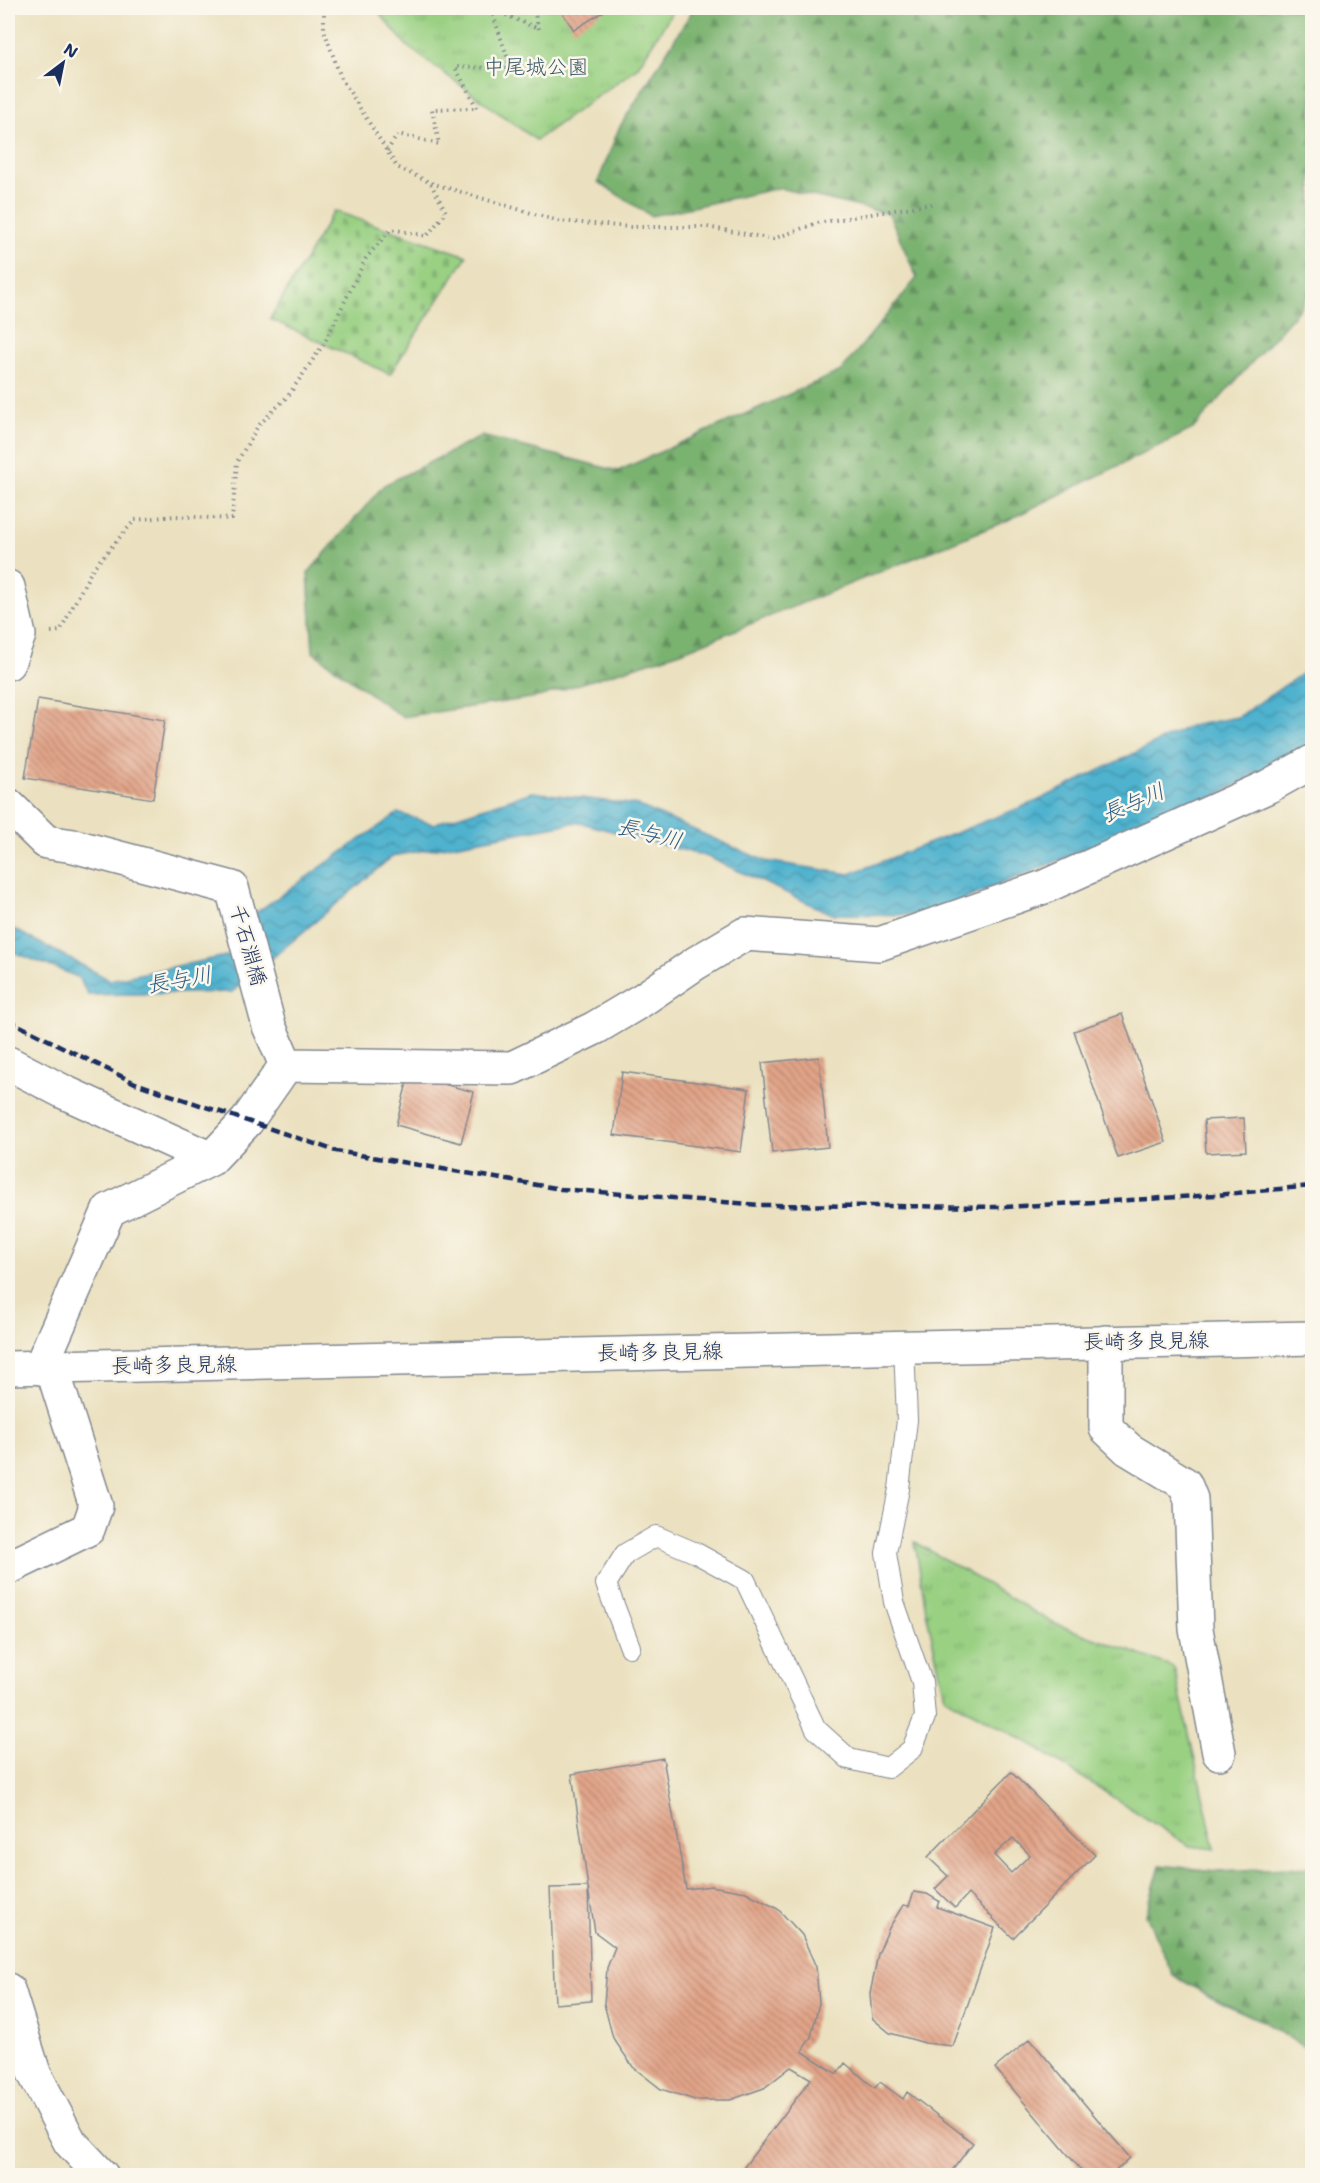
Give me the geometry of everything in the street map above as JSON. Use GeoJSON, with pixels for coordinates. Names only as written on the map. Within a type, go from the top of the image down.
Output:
{"type":"FeatureCollection","features":[{"type":"Feature","properties":{"kind":"street"},"geometry":{"type":"LineString","coordinates":[[8,587],[13,649]]}},
{"type":"Feature","properties":{"kind":"street"},"geometry":{"type":"LineString","coordinates":[[8,1568],[88,1529],[96,1506],[46,1368],[109,1210],[211,1159],[247,1121],[286,1065],[512,1068],[595,1028],[745,934],[879,944],[1044,887],[1269,786],[1312,762]]}},
{"type":"Feature","properties":{"kind":"street","name":"千石淵橋"},"geometry":{"type":"LineString","coordinates":[[8,805],[46,842],[74,846],[232,888],[269,1026],[286,1065]]}},
{"type":"Feature","properties":{"kind":"street"},"geometry":{"type":"LineString","coordinates":[[8,1063],[64,1092],[211,1159]]}},
{"type":"Feature","properties":{"kind":"street","name":"長崎多良見線"},"geometry":{"type":"LineString","coordinates":[[8,1368],[1312,1338]]}},
{"type":"Feature","properties":{"kind":"street"},"geometry":{"type":"LineString","coordinates":[[1106,1342],[1106,1428],[1128,1449],[1185,1484],[1191,1499],[1196,1629],[1219,1753]]}},
{"type":"Feature","properties":{"kind":"street"},"geometry":{"type":"LineString","coordinates":[[8,1990],[34,2073],[70,2142],[102,2175]]}},
{"type":"Feature","properties":{"kind":"lane"},"geometry":{"type":"LineString","coordinates":[[630,1647],[606,1584],[625,1554],[656,1536],[696,1553],[745,1580],[816,1729],[849,1759],[888,1768],[912,1749],[925,1717],[921,1682],[894,1602],[886,1553],[899,1489],[907,1420],[904,1346]]}},
{"type":"Feature","properties":{"kind":"path"},"geometry":{"type":"LineString","coordinates":[[324,8],[324,30],[340,78],[397,167],[430,183],[558,221],[631,227],[707,227],[773,239],[817,223],[936,203]]}},
{"type":"Feature","properties":{"kind":"path"},"geometry":{"type":"LineString","coordinates":[[387,151],[398,134],[439,144],[432,109],[477,108],[455,67],[512,68],[491,9],[539,29],[533,8]]}},
{"type":"Feature","properties":{"kind":"path"},"geometry":{"type":"LineString","coordinates":[[13,649],[60,631],[93,568],[135,520],[175,516],[232,519],[237,462],[258,426],[288,396],[325,342],[366,258],[391,229],[427,236],[446,212],[430,183]]}},
{"type":"Feature","properties":{"kind":"green space","name":"中尾城公園"},"geometry":{"type":"Polygon","coordinates":[[[375,8],[675,8],[637,68],[536,140],[408,47],[375,8]]]}},
{"type":"Feature","properties":{"kind":"green space"},"geometry":{"type":"Polygon","coordinates":[[[694,8],[1312,8],[1312,288],[1300,308],[1193,429],[1006,521],[681,652],[538,697],[402,717],[313,652],[308,573],[384,485],[482,436],[618,471],[841,371],[917,278],[889,214],[779,188],[651,216],[598,182],[619,128],[694,8]]]}},
{"type":"Feature","properties":{"kind":"green space"},"geometry":{"type":"Polygon","coordinates":[[[334,211],[467,256],[390,374],[270,319],[334,211]]]}},
{"type":"Feature","properties":{"kind":"green space"},"geometry":{"type":"Polygon","coordinates":[[[915,1542],[1053,1623],[1174,1667],[1215,1849],[1189,1846],[1029,1743],[945,1697],[926,1611],[915,1542]]]}},
{"type":"Feature","properties":{"kind":"green space"},"geometry":{"type":"Polygon","coordinates":[[[1160,1865],[1216,1871],[1312,1867],[1312,2048],[1307,2049],[1262,2021],[1212,1998],[1173,1975],[1146,1915],[1160,1865]]]}},
{"type":"Feature","properties":{"kind":"water","name":"長与川"},"geometry":{"type":"Polygon","coordinates":[[[1312,667],[1312,741],[1222,793],[926,915],[832,914],[708,857],[578,822],[393,856],[232,992],[88,995],[78,977],[8,950],[8,926],[110,980],[231,955],[247,919],[398,813],[433,824],[532,792],[637,805],[765,861],[850,874],[1037,801],[1190,726],[1238,717],[1312,667]]]}},
{"type":"Feature","properties":{"kind":"building"},"geometry":{"type":"Polygon","coordinates":[[[559,8],[609,8],[574,30],[559,8]]]}},
{"type":"Feature","properties":{"kind":"building"},"geometry":{"type":"Polygon","coordinates":[[[38,699],[165,720],[153,799],[25,778],[38,699]]]}},
{"type":"Feature","properties":{"kind":"building"},"geometry":{"type":"Polygon","coordinates":[[[1122,1014],[1166,1142],[1118,1158],[1074,1031],[1122,1014]]]}},
{"type":"Feature","properties":{"kind":"building"},"geometry":{"type":"Polygon","coordinates":[[[819,1057],[828,1147],[772,1153],[762,1063],[819,1057]]]}},
{"type":"Feature","properties":{"kind":"building"},"geometry":{"type":"Polygon","coordinates":[[[622,1072],[749,1089],[741,1152],[614,1135],[622,1072]]]}},
{"type":"Feature","properties":{"kind":"building"},"geometry":{"type":"Polygon","coordinates":[[[409,1075],[474,1092],[461,1143],[396,1125],[409,1075]]]}},
{"type":"Feature","properties":{"kind":"building"},"geometry":{"type":"Polygon","coordinates":[[[1244,1118],[1246,1151],[1206,1153],[1204,1120],[1244,1118]]]}},
{"type":"Feature","properties":{"kind":"building"},"geometry":{"type":"Polygon","coordinates":[[[663,1758],[686,1889],[711,1886],[746,1892],[778,1909],[802,1935],[816,1967],[819,2003],[811,2037],[802,2051],[837,2074],[845,2063],[875,2088],[880,2082],[903,2099],[907,2092],[973,2143],[948,2176],[737,2176],[811,2079],[791,2067],[764,2088],[730,2100],[695,2100],[661,2089],[633,2067],[613,2038],[604,2004],[607,1968],[615,1947],[595,1932],[572,1774],[663,1758]]]}},
{"type":"Feature","properties":{"kind":"building"},"geometry":{"type":"Polygon","coordinates":[[[1011,1772],[1095,1855],[1013,1938],[968,1894],[955,1908],[935,1889],[948,1876],[928,1857],[1011,1772]],[[1013,1838],[994,1855],[1011,1873],[1030,1855],[1013,1838]]]}},
{"type":"Feature","properties":{"kind":"building"},"geometry":{"type":"Polygon","coordinates":[[[588,1887],[591,2001],[555,2004],[550,1888],[588,1887]]]}},
{"type":"Feature","properties":{"kind":"building"},"geometry":{"type":"Polygon","coordinates":[[[914,1892],[927,1894],[939,1901],[937,1907],[995,1928],[953,2046],[925,2043],[890,2033],[872,2018],[870,1994],[878,1954],[889,1928],[903,1905],[909,1906],[914,1892]]]}},
{"type":"Feature","properties":{"kind":"building"},"geometry":{"type":"Polygon","coordinates":[[[1030,2039],[1130,2158],[1110,2176],[1086,2176],[995,2068],[1030,2039]]]}},
{"type":"Feature","properties":{"kind":"railway"},"geometry":{"type":"LineString","coordinates":[[8,1020],[135,1083],[336,1151],[561,1189],[761,1205],[1006,1207],[1216,1195],[1312,1186]]}}]}
